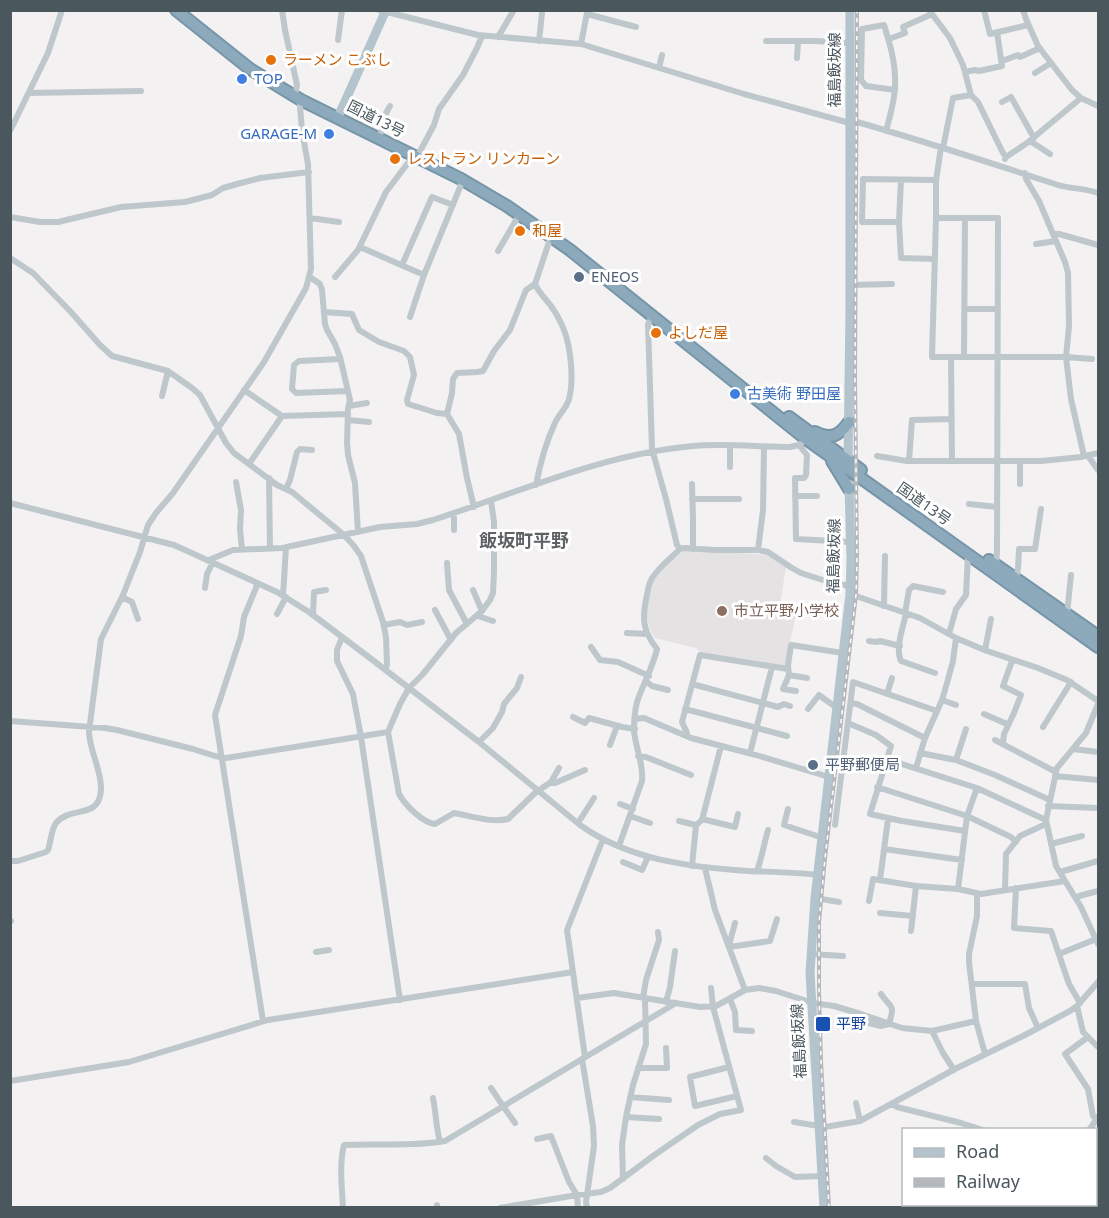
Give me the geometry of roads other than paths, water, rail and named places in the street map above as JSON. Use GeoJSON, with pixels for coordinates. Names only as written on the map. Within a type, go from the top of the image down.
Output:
{"type":"FeatureCollection","features":[{"type":"Feature","properties":{"kind":"highway","name":"国道13号"},"geometry":{"type":"LineString","coordinates":[[176,10],[250,69],[298,98],[463,180],[551,236],[736,382],[803,442],[848,464],[1098,636]]}},
{"type":"Feature","properties":{"kind":"highway","name":"国道13号"},"geometry":{"type":"LineString","coordinates":[[736,382],[772,405],[968,553],[1098,646]]}},
{"type":"Feature","properties":{"kind":"highway"},"geometry":{"type":"LineString","coordinates":[[772,405],[825,436],[840,433],[849,422]]}},
{"type":"Feature","properties":{"kind":"highway"},"geometry":{"type":"LineString","coordinates":[[828,455],[849,489]]}},
{"type":"Feature","properties":{"kind":"main road","name":"福島飯坂線"},"geometry":{"type":"LineString","coordinates":[[824,1208],[811,991],[811,954],[815,898],[850,590],[848,464],[850,10]]}},
{"type":"Feature","properties":{"kind":"main road"},"geometry":{"type":"LineString","coordinates":[[338,117],[383,11]]}},
{"type":"Feature","properties":{"kind":"street"},"geometry":{"type":"LineString","coordinates":[[10,131],[48,53],[62,10]]}},
{"type":"Feature","properties":{"kind":"street"},"geometry":{"type":"LineString","coordinates":[[10,861],[18,861],[46,852],[58,821],[70,814],[88,811],[99,802],[101,788],[89,727],[101,639],[122,597],[148,525],[173,493],[264,362],[292,315],[310,278],[309,172],[297,85],[282,10]]}},
{"type":"Feature","properties":{"kind":"street"},"geometry":{"type":"LineString","coordinates":[[338,40],[342,10]]}},
{"type":"Feature","properties":{"kind":"street"},"geometry":{"type":"LineString","coordinates":[[498,37],[514,10]]}},
{"type":"Feature","properties":{"kind":"street"},"geometry":{"type":"LineString","coordinates":[[984,10],[990,34],[1028,25]]}},
{"type":"Feature","properties":{"kind":"street"},"geometry":{"type":"LineString","coordinates":[[1023,10],[1040,48],[1072,90],[1081,98],[1098,106]]}},
{"type":"Feature","properties":{"kind":"street"},"geometry":{"type":"LineString","coordinates":[[383,11],[482,36],[581,44],[744,94],[846,122],[856,122],[942,147],[1062,186],[1098,193]]}},
{"type":"Feature","properties":{"kind":"street"},"geometry":{"type":"LineString","coordinates":[[581,44],[587,12],[636,27]]}},
{"type":"Feature","properties":{"kind":"street"},"geometry":{"type":"LineString","coordinates":[[888,39],[905,33],[903,27],[931,12],[950,38],[965,72],[971,95],[978,102],[1006,156]]}},
{"type":"Feature","properties":{"kind":"street"},"geometry":{"type":"LineString","coordinates":[[539,41],[542,13]]}},
{"type":"Feature","properties":{"kind":"street"},"geometry":{"type":"LineString","coordinates":[[886,131],[893,104],[896,84],[893,55],[884,25],[862,29],[861,80],[866,86],[895,90]]}},
{"type":"Feature","properties":{"kind":"street"},"geometry":{"type":"LineString","coordinates":[[965,72],[1002,66],[997,32]]}},
{"type":"Feature","properties":{"kind":"street"},"geometry":{"type":"LineString","coordinates":[[335,277],[360,247],[386,192],[415,156],[434,125],[439,109],[463,75],[482,36]]}},
{"type":"Feature","properties":{"kind":"street"},"geometry":{"type":"LineString","coordinates":[[766,41],[850,43]]}},
{"type":"Feature","properties":{"kind":"street"},"geometry":{"type":"LineString","coordinates":[[797,58],[798,41]]}},
{"type":"Feature","properties":{"kind":"street"},"geometry":{"type":"LineString","coordinates":[[1002,61],[1020,57],[1040,48]]}},
{"type":"Feature","properties":{"kind":"street"},"geometry":{"type":"LineString","coordinates":[[658,68],[662,55]]}},
{"type":"Feature","properties":{"kind":"street"},"geometry":{"type":"LineString","coordinates":[[1035,73],[1051,63]]}},
{"type":"Feature","properties":{"kind":"street"},"geometry":{"type":"LineString","coordinates":[[29,93],[141,91]]}},
{"type":"Feature","properties":{"kind":"street"},"geometry":{"type":"LineString","coordinates":[[971,95],[953,98],[936,180],[932,357],[1092,359]]}},
{"type":"Feature","properties":{"kind":"street"},"geometry":{"type":"LineString","coordinates":[[1002,102],[1011,98],[1032,139],[1050,154]]}},
{"type":"Feature","properties":{"kind":"street"},"geometry":{"type":"LineString","coordinates":[[1003,166],[1006,156],[1032,139],[1081,98]]}},
{"type":"Feature","properties":{"kind":"street"},"geometry":{"type":"LineString","coordinates":[[378,138],[387,120],[386,114],[390,106]]}},
{"type":"Feature","properties":{"kind":"street"},"geometry":{"type":"LineString","coordinates":[[10,217],[47,223],[58,222],[121,207],[185,202],[260,178],[309,172]]}},
{"type":"Feature","properties":{"kind":"street"},"geometry":{"type":"LineString","coordinates":[[1025,174],[1067,266],[1069,326],[1066,357],[1071,399],[1086,456],[1098,470]]}},
{"type":"Feature","properties":{"kind":"street"},"geometry":{"type":"LineString","coordinates":[[899,222],[862,222],[863,179],[936,180]]}},
{"type":"Feature","properties":{"kind":"street"},"geometry":{"type":"LineString","coordinates":[[410,317],[424,275],[463,180]]}},
{"type":"Feature","properties":{"kind":"street"},"geometry":{"type":"LineString","coordinates":[[901,180],[899,222],[901,258],[935,259]]}},
{"type":"Feature","properties":{"kind":"street"},"geometry":{"type":"LineString","coordinates":[[402,265],[432,197],[453,205]]}},
{"type":"Feature","properties":{"kind":"street"},"geometry":{"type":"LineString","coordinates":[[498,251],[519,215]]}},
{"type":"Feature","properties":{"kind":"street"},"geometry":{"type":"LineString","coordinates":[[310,218],[339,222]]}},
{"type":"Feature","properties":{"kind":"street"},"geometry":{"type":"LineString","coordinates":[[964,357],[965,218]]}},
{"type":"Feature","properties":{"kind":"street"},"geometry":{"type":"LineString","coordinates":[[936,219],[998,218],[996,564]]}},
{"type":"Feature","properties":{"kind":"street"},"geometry":{"type":"LineString","coordinates":[[1036,244],[1059,234],[1098,245]]}},
{"type":"Feature","properties":{"kind":"street"},"geometry":{"type":"LineString","coordinates":[[474,507],[466,478],[459,434],[447,414],[454,375],[483,370],[510,330],[526,290],[535,284],[551,236]]}},
{"type":"Feature","properties":{"kind":"street"},"geometry":{"type":"LineString","coordinates":[[360,247],[424,275]]}},
{"type":"Feature","properties":{"kind":"street"},"geometry":{"type":"LineString","coordinates":[[10,258],[33,273],[112,356],[168,371],[200,395],[226,443],[234,453],[277,485],[291,492],[344,535],[362,556],[378,605],[386,637],[387,665],[385,670]]}},
{"type":"Feature","properties":{"kind":"street"},"geometry":{"type":"LineString","coordinates":[[310,278],[320,284],[322,290],[327,330],[340,359],[350,400],[348,455],[355,483],[358,532]]}},
{"type":"Feature","properties":{"kind":"street"},"geometry":{"type":"LineString","coordinates":[[535,284],[564,330],[571,365],[569,399],[549,436],[536,485]]}},
{"type":"Feature","properties":{"kind":"street"},"geometry":{"type":"LineString","coordinates":[[850,285],[891,284]]}},
{"type":"Feature","properties":{"kind":"street"},"geometry":{"type":"LineString","coordinates":[[965,309],[998,309]]}},
{"type":"Feature","properties":{"kind":"street"},"geometry":{"type":"LineString","coordinates":[[324,312],[352,314],[359,330],[379,342],[404,351],[410,357],[414,377],[407,400],[408,404],[447,414]]}},
{"type":"Feature","properties":{"kind":"street"},"geometry":{"type":"LineString","coordinates":[[652,317],[648,324],[652,452],[680,549]]}},
{"type":"Feature","properties":{"kind":"street"},"geometry":{"type":"LineString","coordinates":[[951,357],[952,461]]}},
{"type":"Feature","properties":{"kind":"street"},"geometry":{"type":"LineString","coordinates":[[340,359],[298,361],[294,365],[292,388],[296,393],[348,391]]}},
{"type":"Feature","properties":{"kind":"street"},"geometry":{"type":"LineString","coordinates":[[162,396],[168,371]]}},
{"type":"Feature","properties":{"kind":"street"},"geometry":{"type":"LineString","coordinates":[[244,390],[282,416],[348,417],[369,422]]}},
{"type":"Feature","properties":{"kind":"street"},"geometry":{"type":"LineString","coordinates":[[349,406],[366,403]]}},
{"type":"Feature","properties":{"kind":"street"},"geometry":{"type":"LineString","coordinates":[[249,464],[282,416]]}},
{"type":"Feature","properties":{"kind":"street"},"geometry":{"type":"LineString","coordinates":[[909,461],[912,420],[952,419]]}},
{"type":"Feature","properties":{"kind":"street"},"geometry":{"type":"LineString","coordinates":[[205,588],[211,561],[233,550],[286,547],[380,527],[417,524],[606,462],[696,445],[790,447],[803,442],[807,455],[806,475],[804,478],[795,478],[796,539],[850,542]]}},
{"type":"Feature","properties":{"kind":"street"},"geometry":{"type":"LineString","coordinates":[[730,446],[730,467]]}},
{"type":"Feature","properties":{"kind":"street"},"geometry":{"type":"LineString","coordinates":[[758,550],[763,510],[765,447]]}},
{"type":"Feature","properties":{"kind":"street"},"geometry":{"type":"LineString","coordinates":[[286,489],[297,452],[300,449],[312,450]]}},
{"type":"Feature","properties":{"kind":"street"},"geometry":{"type":"LineString","coordinates":[[877,456],[909,461],[1041,461],[1098,453]]}},
{"type":"Feature","properties":{"kind":"street"},"geometry":{"type":"LineString","coordinates":[[1020,461],[1020,484]]}},
{"type":"Feature","properties":{"kind":"street"},"geometry":{"type":"LineString","coordinates":[[269,478],[270,548]]}},
{"type":"Feature","properties":{"kind":"street"},"geometry":{"type":"LineString","coordinates":[[236,482],[241,510],[242,549]]}},
{"type":"Feature","properties":{"kind":"street"},"geometry":{"type":"LineString","coordinates":[[692,484],[693,549]]}},
{"type":"Feature","properties":{"kind":"street"},"geometry":{"type":"LineString","coordinates":[[795,496],[818,496]]}},
{"type":"Feature","properties":{"kind":"street"},"geometry":{"type":"LineString","coordinates":[[692,499],[739,499]]}},
{"type":"Feature","properties":{"kind":"street"},"geometry":{"type":"LineString","coordinates":[[490,501],[494,522],[494,587],[490,600],[480,613],[456,633],[409,688],[400,704],[388,732],[399,794],[403,801],[432,825],[454,813],[495,821],[508,819],[538,790],[550,783],[585,770]]}},
{"type":"Feature","properties":{"kind":"street"},"geometry":{"type":"LineString","coordinates":[[10,503],[174,545],[284,596],[313,615],[409,688],[596,836],[648,856],[692,866],[818,875]]}},
{"type":"Feature","properties":{"kind":"street"},"geometry":{"type":"LineString","coordinates":[[969,504],[997,507]]}},
{"type":"Feature","properties":{"kind":"street"},"geometry":{"type":"LineString","coordinates":[[1016,578],[1019,549],[1035,549],[1041,509]]}},
{"type":"Feature","properties":{"kind":"street"},"geometry":{"type":"LineString","coordinates":[[453,514],[454,530]]}},
{"type":"Feature","properties":{"kind":"street"},"geometry":{"type":"LineString","coordinates":[[277,614],[284,596],[286,547]]}},
{"type":"Feature","properties":{"kind":"street"},"geometry":{"type":"LineString","coordinates":[[619,846],[641,786],[642,777],[634,729],[635,719],[637,703],[657,649],[647,634],[643,619],[650,581],[655,573],[680,549],[768,552],[801,573],[920,618],[984,650],[1071,682],[1098,702],[1086,733],[1058,768],[1046,822],[1055,863],[1097,941],[1059,954]]}},
{"type":"Feature","properties":{"kind":"street"},"geometry":{"type":"LineString","coordinates":[[916,768],[924,738],[942,700],[953,661],[952,636],[956,609],[966,595],[968,553]]}},
{"type":"Feature","properties":{"kind":"street"},"geometry":{"type":"LineString","coordinates":[[884,606],[885,556]]}},
{"type":"Feature","properties":{"kind":"street"},"geometry":{"type":"LineString","coordinates":[[447,563],[449,590],[467,624]]}},
{"type":"Feature","properties":{"kind":"street"},"geometry":{"type":"LineString","coordinates":[[1067,614],[1071,575]]}},
{"type":"Feature","properties":{"kind":"street"},"geometry":{"type":"LineString","coordinates":[[258,583],[244,617],[241,636],[215,715],[263,1021]]}},
{"type":"Feature","properties":{"kind":"street"},"geometry":{"type":"LineString","coordinates":[[935,673],[901,661],[899,657],[901,635],[909,590],[913,586],[943,592]]}},
{"type":"Feature","properties":{"kind":"street"},"geometry":{"type":"LineString","coordinates":[[313,615],[314,592],[326,590]]}},
{"type":"Feature","properties":{"kind":"street"},"geometry":{"type":"LineString","coordinates":[[473,590],[480,613],[493,621]]}},
{"type":"Feature","properties":{"kind":"street"},"geometry":{"type":"LineString","coordinates":[[122,597],[132,602],[138,618]]}},
{"type":"Feature","properties":{"kind":"street"},"geometry":{"type":"LineString","coordinates":[[435,610],[451,640]]}},
{"type":"Feature","properties":{"kind":"street"},"geometry":{"type":"LineString","coordinates":[[984,650],[991,619]]}},
{"type":"Feature","properties":{"kind":"street"},"geometry":{"type":"LineString","coordinates":[[384,625],[400,622],[407,625],[422,622]]}},
{"type":"Feature","properties":{"kind":"street"},"geometry":{"type":"LineString","coordinates":[[627,633],[647,634]]}},
{"type":"Feature","properties":{"kind":"street"},"geometry":{"type":"LineString","coordinates":[[342,637],[339,640],[336,654],[337,661],[353,694],[400,999]]}},
{"type":"Feature","properties":{"kind":"street"},"geometry":{"type":"LineString","coordinates":[[869,641],[900,646]]}},
{"type":"Feature","properties":{"kind":"street"},"geometry":{"type":"LineString","coordinates":[[796,691],[783,688],[789,672],[791,645],[843,653]]}},
{"type":"Feature","properties":{"kind":"street"},"geometry":{"type":"LineString","coordinates":[[591,647],[600,660],[618,662],[647,678],[652,686],[668,690]]}},
{"type":"Feature","properties":{"kind":"street"},"geometry":{"type":"LineString","coordinates":[[687,736],[681,722],[700,655],[772,668],[807,678]]}},
{"type":"Feature","properties":{"kind":"street"},"geometry":{"type":"LineString","coordinates":[[1004,744],[1004,734],[1021,695],[1003,686],[1012,661]]}},
{"type":"Feature","properties":{"kind":"street"},"geometry":{"type":"LineString","coordinates":[[750,753],[772,668]]}},
{"type":"Feature","properties":{"kind":"street"},"geometry":{"type":"LineString","coordinates":[[479,742],[493,728],[504,704],[518,688],[521,677]]}},
{"type":"Feature","properties":{"kind":"street"},"geometry":{"type":"LineString","coordinates":[[887,693],[892,678]]}},
{"type":"Feature","properties":{"kind":"street"},"geometry":{"type":"LineString","coordinates":[[835,825],[854,682],[936,711]]}},
{"type":"Feature","properties":{"kind":"street"},"geometry":{"type":"LineString","coordinates":[[1043,726],[1071,682]]}},
{"type":"Feature","properties":{"kind":"street"},"geometry":{"type":"LineString","coordinates":[[692,684],[778,707],[784,704],[790,706]]}},
{"type":"Feature","properties":{"kind":"street"},"geometry":{"type":"LineString","coordinates":[[808,709],[819,695],[837,708]]}},
{"type":"Feature","properties":{"kind":"street"},"geometry":{"type":"LineString","coordinates":[[942,700],[956,705]]}},
{"type":"Feature","properties":{"kind":"street"},"geometry":{"type":"LineString","coordinates":[[851,703],[924,738]]}},
{"type":"Feature","properties":{"kind":"street"},"geometry":{"type":"LineString","coordinates":[[685,709],[787,736]]}},
{"type":"Feature","properties":{"kind":"street"},"geometry":{"type":"LineString","coordinates":[[984,714],[1008,724]]}},
{"type":"Feature","properties":{"kind":"street"},"geometry":{"type":"LineString","coordinates":[[573,717],[582,723],[589,718],[634,729]]}},
{"type":"Feature","properties":{"kind":"street"},"geometry":{"type":"LineString","coordinates":[[635,719],[644,718],[687,736],[829,777]]}},
{"type":"Feature","properties":{"kind":"street"},"geometry":{"type":"LineString","coordinates":[[10,722],[117,730],[226,758],[388,732]]}},
{"type":"Feature","properties":{"kind":"street"},"geometry":{"type":"LineString","coordinates":[[848,723],[876,735],[891,746],[870,814],[965,831]]}},
{"type":"Feature","properties":{"kind":"street"},"geometry":{"type":"LineString","coordinates":[[610,745],[616,726]]}},
{"type":"Feature","properties":{"kind":"street"},"geometry":{"type":"LineString","coordinates":[[956,760],[966,729]]}},
{"type":"Feature","properties":{"kind":"street"},"geometry":{"type":"LineString","coordinates":[[995,740],[1056,774],[1098,780]]}},
{"type":"Feature","properties":{"kind":"street"},"geometry":{"type":"LineString","coordinates":[[692,866],[696,825],[702,819],[721,746]]}},
{"type":"Feature","properties":{"kind":"street"},"geometry":{"type":"LineString","coordinates":[[1073,749],[1098,752]]}},
{"type":"Feature","properties":{"kind":"street"},"geometry":{"type":"LineString","coordinates":[[920,753],[956,760],[995,775],[1049,803],[1098,808]]}},
{"type":"Feature","properties":{"kind":"street"},"geometry":{"type":"LineString","coordinates":[[638,756],[691,775]]}},
{"type":"Feature","properties":{"kind":"street"},"geometry":{"type":"LineString","coordinates":[[844,758],[863,760]]}},
{"type":"Feature","properties":{"kind":"street"},"geometry":{"type":"LineString","coordinates":[[886,759],[977,788],[1046,822]]}},
{"type":"Feature","properties":{"kind":"street"},"geometry":{"type":"LineString","coordinates":[[550,783],[559,768]]}},
{"type":"Feature","properties":{"kind":"street"},"geometry":{"type":"LineString","coordinates":[[877,787],[968,816],[1011,837],[1016,842]]}},
{"type":"Feature","properties":{"kind":"street"},"geometry":{"type":"LineString","coordinates":[[958,889],[965,831],[977,788]]}},
{"type":"Feature","properties":{"kind":"street"},"geometry":{"type":"LineString","coordinates":[[578,823],[594,798]]}},
{"type":"Feature","properties":{"kind":"street"},"geometry":{"type":"LineString","coordinates":[[620,804],[633,809]]}},
{"type":"Feature","properties":{"kind":"street"},"geometry":{"type":"LineString","coordinates":[[788,809],[783,825],[823,838]]}},
{"type":"Feature","properties":{"kind":"street"},"geometry":{"type":"LineString","coordinates":[[702,819],[735,827],[738,814]]}},
{"type":"Feature","properties":{"kind":"street"},"geometry":{"type":"LineString","coordinates":[[630,816],[650,823]]}},
{"type":"Feature","properties":{"kind":"street"},"geometry":{"type":"LineString","coordinates":[[880,880],[888,819]]}},
{"type":"Feature","properties":{"kind":"street"},"geometry":{"type":"LineString","coordinates":[[679,821],[696,825]]}},
{"type":"Feature","properties":{"kind":"street"},"geometry":{"type":"LineString","coordinates":[[1005,890],[1006,854],[1023,834],[1046,822]]}},
{"type":"Feature","properties":{"kind":"street"},"geometry":{"type":"LineString","coordinates":[[757,871],[768,830]]}},
{"type":"Feature","properties":{"kind":"street"},"geometry":{"type":"LineString","coordinates":[[1051,844],[1082,836]]}},
{"type":"Feature","properties":{"kind":"street"},"geometry":{"type":"LineString","coordinates":[[587,1208],[594,1146],[593,1126],[567,930],[603,839]]}},
{"type":"Feature","properties":{"kind":"street"},"geometry":{"type":"LineString","coordinates":[[884,849],[962,860]]}},
{"type":"Feature","properties":{"kind":"street"},"geometry":{"type":"LineString","coordinates":[[622,862],[642,870],[648,856]]}},
{"type":"Feature","properties":{"kind":"street"},"geometry":{"type":"LineString","coordinates":[[1060,872],[1098,861]]}},
{"type":"Feature","properties":{"kind":"street"},"geometry":{"type":"LineString","coordinates":[[705,868],[715,910],[745,990]]}},
{"type":"Feature","properties":{"kind":"street"},"geometry":{"type":"LineString","coordinates":[[869,901],[873,879],[977,893],[1065,881]]}},
{"type":"Feature","properties":{"kind":"street"},"geometry":{"type":"LineString","coordinates":[[911,931],[916,886]]}},
{"type":"Feature","properties":{"kind":"street"},"geometry":{"type":"LineString","coordinates":[[1016,888],[1014,928],[1051,930],[1078,1005],[1083,1032],[1098,1047]]}},
{"type":"Feature","properties":{"kind":"street"},"geometry":{"type":"LineString","coordinates":[[1076,899],[1098,891]]}},
{"type":"Feature","properties":{"kind":"street"},"geometry":{"type":"LineString","coordinates":[[977,893],[976,924],[969,954],[976,1021],[985,1054]]}},
{"type":"Feature","properties":{"kind":"street"},"geometry":{"type":"LineString","coordinates":[[815,898],[839,902]]}},
{"type":"Feature","properties":{"kind":"street"},"geometry":{"type":"LineString","coordinates":[[880,913],[913,916]]}},
{"type":"Feature","properties":{"kind":"street"},"geometry":{"type":"LineString","coordinates":[[729,946],[770,941],[777,919]]}},
{"type":"Feature","properties":{"kind":"street"},"geometry":{"type":"LineString","coordinates":[[1089,923],[1098,921]]}},
{"type":"Feature","properties":{"kind":"street"},"geometry":{"type":"LineString","coordinates":[[729,946],[735,923]]}},
{"type":"Feature","properties":{"kind":"street"},"geometry":{"type":"LineString","coordinates":[[623,1179],[622,1145],[630,1097],[646,1044],[644,998],[646,980],[659,940],[658,933]]}},
{"type":"Feature","properties":{"kind":"street"},"geometry":{"type":"LineString","coordinates":[[316,952],[328,950]]}},
{"type":"Feature","properties":{"kind":"street"},"geometry":{"type":"LineString","coordinates":[[666,1002],[675,951]]}},
{"type":"Feature","properties":{"kind":"street"},"geometry":{"type":"LineString","coordinates":[[811,954],[843,956]]}},
{"type":"Feature","properties":{"kind":"street"},"geometry":{"type":"LineString","coordinates":[[10,1081],[129,1062],[263,1021],[573,972]]}},
{"type":"Feature","properties":{"kind":"street"},"geometry":{"type":"LineString","coordinates":[[794,1122],[825,1127],[860,1121],[1070,1011],[1098,982]]}},
{"type":"Feature","properties":{"kind":"street"},"geometry":{"type":"LineString","coordinates":[[972,984],[1024,984],[1029,1008],[1038,1028]]}},
{"type":"Feature","properties":{"kind":"street"},"geometry":{"type":"LineString","coordinates":[[500,1208],[601,1192],[706,1121],[720,1114],[741,1110],[711,988]]}},
{"type":"Feature","properties":{"kind":"street"},"geometry":{"type":"LineString","coordinates":[[577,998],[614,993],[700,1007],[714,1007],[745,990],[759,988],[813,1003],[834,1006],[902,1028],[932,1031],[976,1021]]}},
{"type":"Feature","properties":{"kind":"street"},"geometry":{"type":"LineString","coordinates":[[881,994],[892,1006],[890,1024]]}},
{"type":"Feature","properties":{"kind":"street"},"geometry":{"type":"LineString","coordinates":[[730,999],[735,1012],[736,1030],[752,1031]]}},
{"type":"Feature","properties":{"kind":"street"},"geometry":{"type":"LineString","coordinates":[[343,1208],[341,1170],[344,1145],[445,1141],[676,1003]]}},
{"type":"Feature","properties":{"kind":"street"},"geometry":{"type":"LineString","coordinates":[[852,1019],[881,1026],[890,1024]]}},
{"type":"Feature","properties":{"kind":"street"},"geometry":{"type":"LineString","coordinates":[[932,1031],[954,1070]]}},
{"type":"Feature","properties":{"kind":"street"},"geometry":{"type":"LineString","coordinates":[[1088,1037],[1065,1054],[1088,1089],[1093,1116],[1098,1118]]}},
{"type":"Feature","properties":{"kind":"street"},"geometry":{"type":"LineString","coordinates":[[638,1068],[667,1068],[666,1048]]}},
{"type":"Feature","properties":{"kind":"street"},"geometry":{"type":"LineString","coordinates":[[729,1067],[690,1077],[695,1106],[737,1096]]}},
{"type":"Feature","properties":{"kind":"street"},"geometry":{"type":"LineString","coordinates":[[491,1088],[515,1123]]}},
{"type":"Feature","properties":{"kind":"street"},"geometry":{"type":"LineString","coordinates":[[630,1097],[669,1100]]}},
{"type":"Feature","properties":{"kind":"street"},"geometry":{"type":"LineString","coordinates":[[433,1098],[435,1123],[440,1142]]}},
{"type":"Feature","properties":{"kind":"street"},"geometry":{"type":"LineString","coordinates":[[856,1103],[860,1121]]}},
{"type":"Feature","properties":{"kind":"street"},"geometry":{"type":"LineString","coordinates":[[893,1104],[978,1128]]}},
{"type":"Feature","properties":{"kind":"street"},"geometry":{"type":"LineString","coordinates":[[626,1117],[659,1119]]}},
{"type":"Feature","properties":{"kind":"street"},"geometry":{"type":"LineString","coordinates":[[537,1139],[551,1136],[569,1182],[577,1195],[578,1208]]}},
{"type":"Feature","properties":{"kind":"street"},"geometry":{"type":"LineString","coordinates":[[766,1158],[795,1177],[822,1176]]}},
{"type":"Feature","properties":{"kind":"railway"},"geometry":{"type":"LineString","coordinates":[[829,1208],[821,1061],[819,922],[856,595],[857,10]]}},
{"type":"Feature","properties":{"kind":"place","name":"ラーメン こぶし"},"geometry":{"type":"Point","coordinates":[271,60]}},
{"type":"Feature","properties":{"kind":"place","name":"TOP"},"geometry":{"type":"Point","coordinates":[242,79]}},
{"type":"Feature","properties":{"kind":"place","name":"GARAGE-M"},"geometry":{"type":"Point","coordinates":[329,134]}},
{"type":"Feature","properties":{"kind":"place","name":"レストラン リンカーン"},"geometry":{"type":"Point","coordinates":[395,159]}},
{"type":"Feature","properties":{"kind":"place","name":"和屋"},"geometry":{"type":"Point","coordinates":[520,231]}},
{"type":"Feature","properties":{"kind":"place","name":"ENEOS"},"geometry":{"type":"Point","coordinates":[579,277]}},
{"type":"Feature","properties":{"kind":"place","name":"よしだ屋"},"geometry":{"type":"Point","coordinates":[656,333]}},
{"type":"Feature","properties":{"kind":"place","name":"古美術 野田屋"},"geometry":{"type":"Point","coordinates":[735,394]}},
{"type":"Feature","properties":{"kind":"place","name":"市立平野小学校"},"geometry":{"type":"Point","coordinates":[722,611]}},
{"type":"Feature","properties":{"kind":"place","name":"平野郵便局"},"geometry":{"type":"Point","coordinates":[813,765]}},
{"type":"Feature","properties":{"kind":"place","name":"平野"},"geometry":{"type":"Point","coordinates":[823,1024]}},
{"type":"Feature","properties":{"kind":"district","name":"飯坂町平野"},"geometry":{"type":"Point","coordinates":[524,541]}}]}
